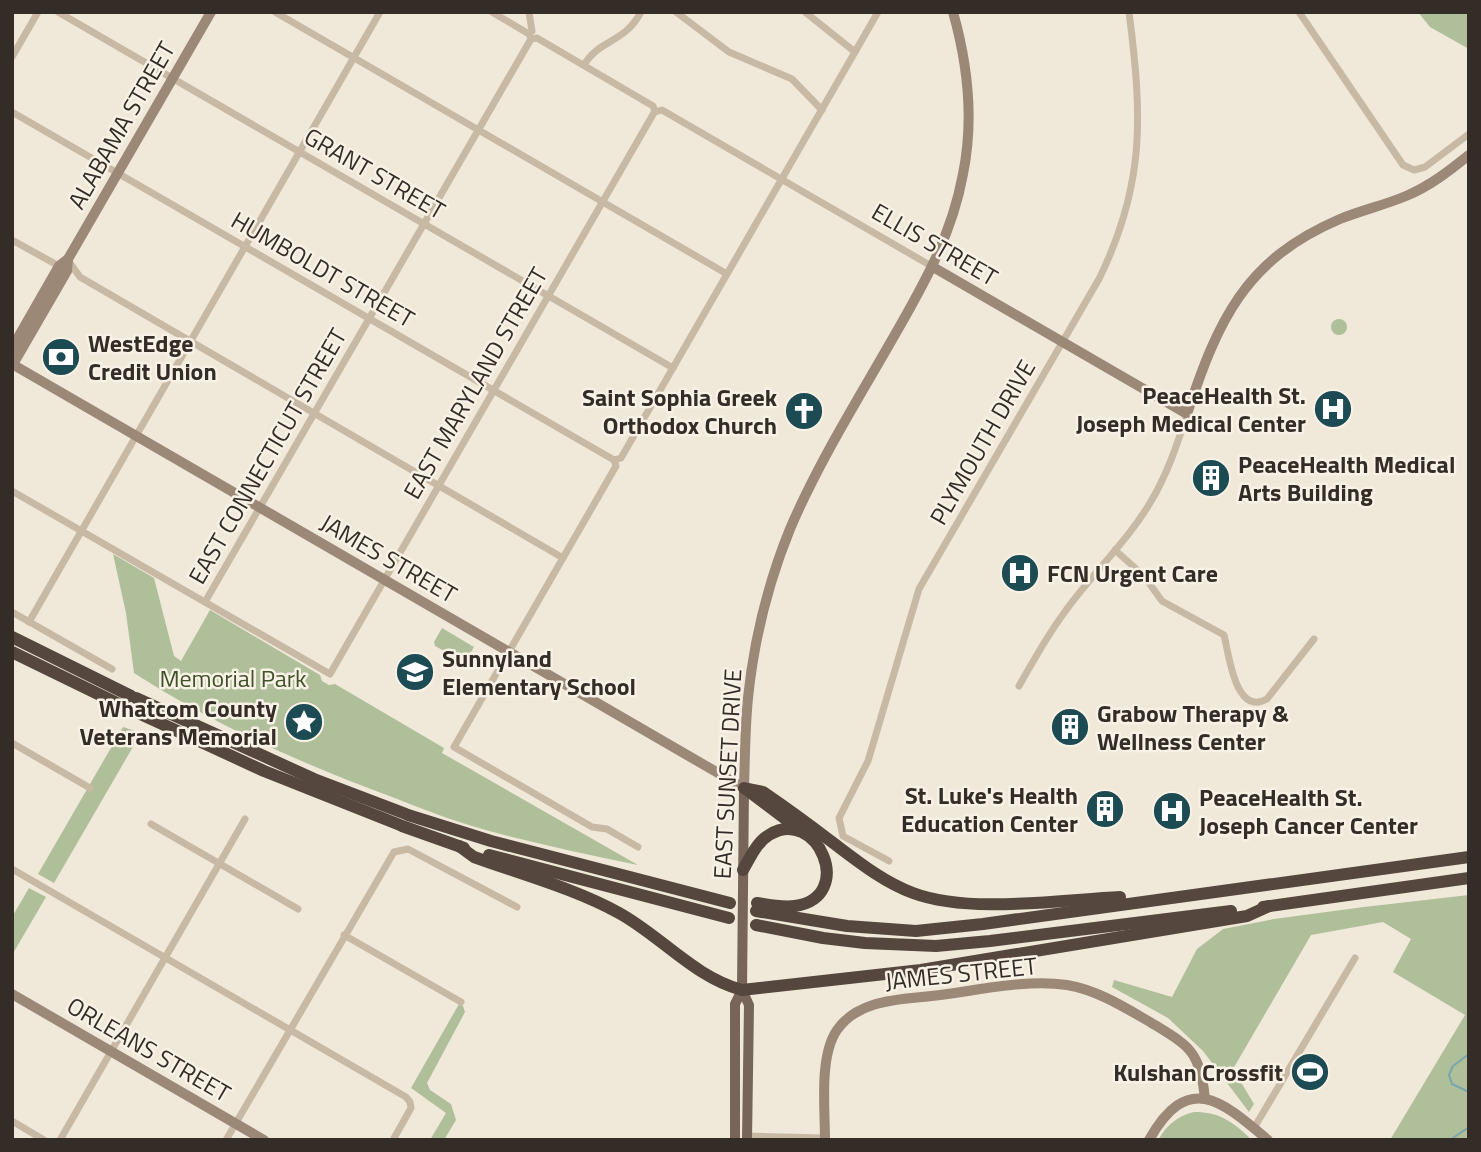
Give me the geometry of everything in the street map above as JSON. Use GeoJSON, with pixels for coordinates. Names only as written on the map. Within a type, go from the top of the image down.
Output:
{"type":"FeatureCollection","features":[{"type":"Feature","properties":{"kind":"highway"},"geometry":{"type":"LineString","coordinates":[[12,637],[133,704],[264,771],[404,820],[730,903]]}},
{"type":"Feature","properties":{"kind":"highway"},"geometry":{"type":"LineString","coordinates":[[12,652],[133,704]]}},
{"type":"Feature","properties":{"kind":"highway"},"geometry":{"type":"LineString","coordinates":[[744,788],[808,835],[823,852],[827,863],[825,885],[808,902],[795,906],[756,907],[847,926],[916,931],[983,924],[1469,857]]}},
{"type":"Feature","properties":{"kind":"highway"},"geometry":{"type":"LineString","coordinates":[[744,788],[763,792],[873,872],[901,888],[927,898],[978,904],[1136,896],[1151,900]]}},
{"type":"Feature","properties":{"kind":"highway"},"geometry":{"type":"LineString","coordinates":[[404,820],[459,846],[729,918]]}},
{"type":"Feature","properties":{"kind":"highway"},"geometry":{"type":"LineString","coordinates":[[743,872],[757,846],[768,836],[788,830],[808,835]]}},
{"type":"Feature","properties":{"kind":"highway"},"geometry":{"type":"LineString","coordinates":[[459,846],[474,857],[617,912],[706,975],[742,990],[921,970],[1061,949],[1247,916],[1269,906]]}},
{"type":"Feature","properties":{"kind":"highway"},"geometry":{"type":"LineString","coordinates":[[756,925],[823,939],[936,946],[989,942],[1469,878]]}},
{"type":"Feature","properties":{"kind":"main road","name":"EAST SUNSET DRIVE"},"geometry":{"type":"LineString","coordinates":[[734,1140],[736,1004],[742,990],[744,788]]}},
{"type":"Feature","properties":{"kind":"main road","name":"EAST SUNSET DRIVE"},"geometry":{"type":"LineString","coordinates":[[742,990],[749,1005],[747,1138]]}},
{"type":"Feature","properties":{"kind":"street"},"geometry":{"type":"LineString","coordinates":[[12,57],[38,12]]}},
{"type":"Feature","properties":{"kind":"street","name":"GRANT STREET"},"geometry":{"type":"LineString","coordinates":[[58,12],[673,368]]}},
{"type":"Feature","properties":{"kind":"street","name":"ALABAMA STREET"},"geometry":{"type":"LineString","coordinates":[[12,348],[59,266],[68,259],[211,12]]}},
{"type":"Feature","properties":{"kind":"street"},"geometry":{"type":"LineString","coordinates":[[275,12],[727,274]]}},
{"type":"Feature","properties":{"kind":"street"},"geometry":{"type":"LineString","coordinates":[[29,622],[380,12]]}},
{"type":"Feature","properties":{"kind":"street","name":"ELLIS STREET"},"geometry":{"type":"LineString","coordinates":[[492,12],[1187,414]]}},
{"type":"Feature","properties":{"kind":"street"},"geometry":{"type":"LineString","coordinates":[[529,12],[532,35]]}},
{"type":"Feature","properties":{"kind":"street"},"geometry":{"type":"LineString","coordinates":[[584,65],[592,53],[619,39],[629,30],[641,12]]}},
{"type":"Feature","properties":{"kind":"street"},"geometry":{"type":"LineString","coordinates":[[676,12],[729,52],[792,79],[822,110]]}},
{"type":"Feature","properties":{"kind":"street"},"geometry":{"type":"LineString","coordinates":[[805,12],[855,52]]}},
{"type":"Feature","properties":{"kind":"street"},"geometry":{"type":"LineString","coordinates":[[638,846],[607,829],[592,827],[454,747],[878,12]]}},
{"type":"Feature","properties":{"kind":"street","name":"EAST SUNSET DRIVE"},"geometry":{"type":"LineString","coordinates":[[744,788],[747,700],[752,666],[767,597],[789,532],[822,461],[933,267],[958,196],[967,148],[967,79],[953,12]]}},
{"type":"Feature","properties":{"kind":"street","name":"PLYMOUTH DRIVE"},"geometry":{"type":"LineString","coordinates":[[889,861],[843,836],[839,818],[868,761],[919,589],[1109,257],[1124,218],[1135,176],[1139,121],[1137,76],[1129,12]]}},
{"type":"Feature","properties":{"kind":"street"},"geometry":{"type":"LineString","coordinates":[[1299,12],[1406,168],[1418,170],[1425,167],[1469,134]]}},
{"type":"Feature","properties":{"kind":"street","name":"EAST CONNECTICUT STREET"},"geometry":{"type":"LineString","coordinates":[[205,602],[532,35]]}},
{"type":"Feature","properties":{"kind":"street","name":"EAST MARYLAND STREET"},"geometry":{"type":"LineString","coordinates":[[205,602],[330,674],[657,109]]}},
{"type":"Feature","properties":{"kind":"street","name":"HUMBOLDT STREET"},"geometry":{"type":"LineString","coordinates":[[12,112],[617,461]]}},
{"type":"Feature","properties":{"kind":"street"},"geometry":{"type":"LineString","coordinates":[[1019,686],[1064,612],[1115,550],[1157,491],[1167,471],[1218,328],[1240,295],[1266,266],[1310,233],[1419,190],[1469,155]]}},
{"type":"Feature","properties":{"kind":"street"},"geometry":{"type":"LineString","coordinates":[[12,240],[59,266]]}},
{"type":"Feature","properties":{"kind":"street"},"geometry":{"type":"LineString","coordinates":[[68,259],[72,269],[80,277],[563,558]]}},
{"type":"Feature","properties":{"kind":"street","name":"ALABAMA STREET"},"geometry":{"type":"LineString","coordinates":[[12,365],[67,271],[68,259]]}},
{"type":"Feature","properties":{"kind":"street","name":"JAMES STREET"},"geometry":{"type":"LineString","coordinates":[[12,365],[744,788]]}},
{"type":"Feature","properties":{"kind":"street"},"geometry":{"type":"LineString","coordinates":[[12,491],[205,602]]}},
{"type":"Feature","properties":{"kind":"street"},"geometry":{"type":"LineString","coordinates":[[1115,550],[1144,576],[1162,601],[1224,635],[1233,673],[1242,695],[1252,702],[1267,699],[1314,639]]}},
{"type":"Feature","properties":{"kind":"street"},"geometry":{"type":"LineString","coordinates":[[12,612],[112,669]]}},
{"type":"Feature","properties":{"kind":"street"},"geometry":{"type":"LineString","coordinates":[[12,743],[90,788]]}},
{"type":"Feature","properties":{"kind":"street"},"geometry":{"type":"LineString","coordinates":[[60,1140],[245,819]]}},
{"type":"Feature","properties":{"kind":"street"},"geometry":{"type":"LineString","coordinates":[[151,824],[298,909]]}},
{"type":"Feature","properties":{"kind":"street"},"geometry":{"type":"LineString","coordinates":[[226,1140],[389,856],[400,848],[408,849],[517,907]]}},
{"type":"Feature","properties":{"kind":"street"},"geometry":{"type":"LineString","coordinates":[[12,869],[406,1097],[411,1104],[410,1111],[393,1140]]}},
{"type":"Feature","properties":{"kind":"street"},"geometry":{"type":"LineString","coordinates":[[344,934],[461,1002]]}},
{"type":"Feature","properties":{"kind":"street"},"geometry":{"type":"LineString","coordinates":[[1254,1128],[1355,958]]}},
{"type":"Feature","properties":{"kind":"street","name":"JAMES STREET"},"geometry":{"type":"LineString","coordinates":[[825,1139],[827,1055],[834,1035],[852,1014],[876,1003],[1018,985],[1053,984],[1082,988],[1142,1017],[1191,1050],[1201,1070],[1205,1099]]}},
{"type":"Feature","properties":{"kind":"street","name":"ORLEANS STREET"},"geometry":{"type":"LineString","coordinates":[[12,994],[264,1140]]}},
{"type":"Feature","properties":{"kind":"street"},"geometry":{"type":"LineString","coordinates":[[1149,1140],[1164,1115],[1175,1105],[1188,1100],[1205,1099],[1223,1104],[1268,1140]]}},
{"type":"Feature","properties":{"kind":"street"},"geometry":{"type":"LineString","coordinates":[[12,1121],[44,1140]]}},
{"type":"Feature","properties":{"kind":"street"},"geometry":{"type":"LineString","coordinates":[[747,1138],[825,1139]]}},
{"type":"Feature","properties":{"kind":"green space"},"geometry":{"type":"Polygon","coordinates":[[[1418,12],[1469,12],[1469,49],[1430,27],[1418,12]]]}},
{"type":"Feature","properties":{"kind":"green space"},"geometry":{"type":"Polygon","coordinates":[[[1336,319],[1342,319],[1347,327],[1345,333],[1336,335],[1331,330],[1331,324],[1336,319]]]}},
{"type":"Feature","properties":{"kind":"green space","name":"Memorial Park"},"geometry":{"type":"Polygon","coordinates":[[[113,554],[154,578],[174,656],[181,661],[210,610],[320,675],[322,681],[329,685],[335,684],[444,748],[442,753],[638,865],[513,837],[442,816],[292,757],[228,727],[165,692],[134,673],[126,613],[113,554]]]}},
{"type":"Feature","properties":{"kind":"green space"},"geometry":{"type":"Polygon","coordinates":[[[442,628],[474,647],[465,662],[435,646],[434,642],[442,628]]]}},
{"type":"Feature","properties":{"kind":"green space"},"geometry":{"type":"Polygon","coordinates":[[[123,727],[141,733],[54,883],[38,874],[123,727]]]}},
{"type":"Feature","properties":{"kind":"green space"},"geometry":{"type":"Polygon","coordinates":[[[29,888],[46,897],[12,955],[12,917],[29,888]]]}},
{"type":"Feature","properties":{"kind":"green space"},"geometry":{"type":"Polygon","coordinates":[[[1469,895],[1469,1140],[1390,1140],[1465,1015],[1393,972],[1411,939],[1383,922],[1311,935],[1233,1069],[1254,1104],[1249,1112],[1203,1051],[1168,1018],[1112,987],[1114,980],[1172,997],[1197,949],[1223,929],[1274,919],[1469,895]]]}},
{"type":"Feature","properties":{"kind":"green space"},"geometry":{"type":"Polygon","coordinates":[[[459,1004],[465,1012],[427,1083],[430,1090],[451,1104],[456,1120],[444,1140],[430,1140],[446,1113],[411,1088],[459,1004]]]}},
{"type":"Feature","properties":{"kind":"green space"},"geometry":{"type":"Polygon","coordinates":[[[1194,1112],[1226,1119],[1252,1140],[1158,1140],[1173,1122],[1194,1112]]]}},
{"type":"Feature","properties":{"kind":"waterway"},"geometry":{"type":"LineString","coordinates":[[1469,1054],[1453,1066],[1449,1075],[1452,1084],[1469,1092]]}},
{"type":"Feature","properties":{"kind":"waterway"},"geometry":{"type":"LineString","coordinates":[[1450,1140],[1469,1127]]}},
{"type":"Feature","properties":{"kind":"place","name":"WestEdge Credit Union"},"geometry":{"type":"Point","coordinates":[61,357]}},
{"type":"Feature","properties":{"kind":"place","name":"PeaceHealth St. Joseph Medical Center"},"geometry":{"type":"Point","coordinates":[1333,409]}},
{"type":"Feature","properties":{"kind":"place","name":"Saint Sophia Greek Orthodox Church"},"geometry":{"type":"Point","coordinates":[804,411]}},
{"type":"Feature","properties":{"kind":"place","name":"PeaceHealth Medical Arts Building"},"geometry":{"type":"Point","coordinates":[1211,478]}},
{"type":"Feature","properties":{"kind":"place","name":"FCN Urgent Care"},"geometry":{"type":"Point","coordinates":[1020,573]}},
{"type":"Feature","properties":{"kind":"place","name":"Sunnyland Elementary School"},"geometry":{"type":"Point","coordinates":[415,672]}},
{"type":"Feature","properties":{"kind":"place","name":"Whatcom County Veterans Memorial"},"geometry":{"type":"Point","coordinates":[304,722]}},
{"type":"Feature","properties":{"kind":"place","name":"Grabow Therapy & Wellness Center"},"geometry":{"type":"Point","coordinates":[1070,727]}},
{"type":"Feature","properties":{"kind":"place","name":"St. Luke's Health Education Center"},"geometry":{"type":"Point","coordinates":[1105,809]}},
{"type":"Feature","properties":{"kind":"place","name":"PeaceHealth St. Joseph Cancer Center"},"geometry":{"type":"Point","coordinates":[1172,811]}},
{"type":"Feature","properties":{"kind":"place","name":"Kulshan Crossfit"},"geometry":{"type":"Point","coordinates":[1310,1072]}}]}
